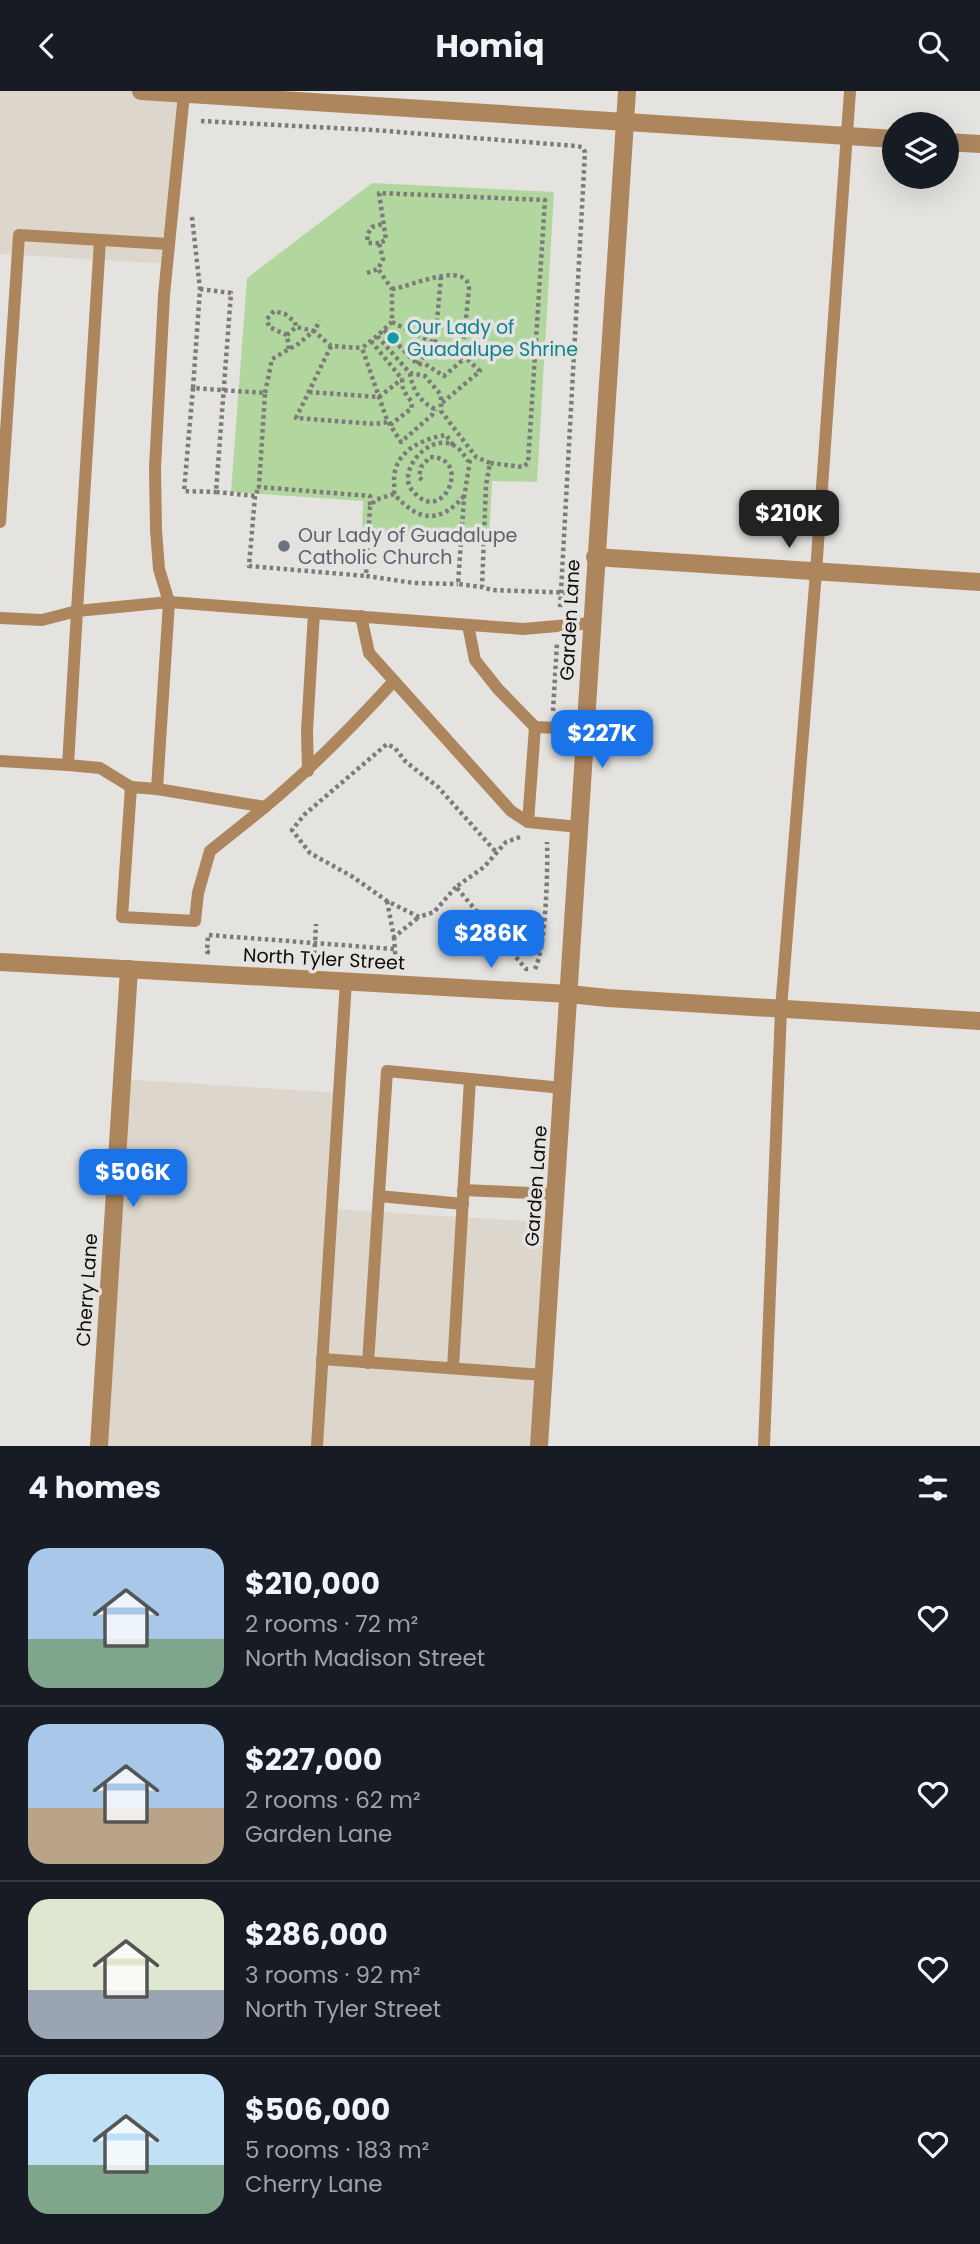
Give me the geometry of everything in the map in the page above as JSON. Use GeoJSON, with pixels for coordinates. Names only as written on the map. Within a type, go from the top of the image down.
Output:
{"type":"FeatureCollection","features":[{"type":"Feature","properties":{"kind":"street"},"geometry":{"type":"LineString","coordinates":[[141,91],[882,138]]}},
{"type":"Feature","properties":{"kind":"street","name":"Garden Lane"},"geometry":{"type":"LineString","coordinates":[[539,1446],[627,91]]}},
{"type":"Feature","properties":{"kind":"street"},"geometry":{"type":"LineString","coordinates":[[959,143],[980,144]]}},
{"type":"Feature","properties":{"kind":"street"},"geometry":{"type":"LineString","coordinates":[[595,557],[980,582]]}},
{"type":"Feature","properties":{"kind":"street","name":"North Tyler Street"},"geometry":{"type":"LineString","coordinates":[[0,962],[569,994],[980,1021]]}},
{"type":"Feature","properties":{"kind":"street","name":"Cherry Lane"},"geometry":{"type":"LineString","coordinates":[[99,1446],[129,969]]}},
{"type":"Feature","properties":{"kind":"lane"},"geometry":{"type":"LineString","coordinates":[[764,1446],[781,1009],[816,572],[850,91]]}},
{"type":"Feature","properties":{"kind":"lane"},"geometry":{"type":"LineString","coordinates":[[157,789],[169,601],[159,569],[155,468],[168,244],[184,92]]}},
{"type":"Feature","properties":{"kind":"lane"},"geometry":{"type":"LineString","coordinates":[[0,522],[19,235],[168,244]]}},
{"type":"Feature","properties":{"kind":"lane"},"geometry":{"type":"LineString","coordinates":[[68,765],[100,240]]}},
{"type":"Feature","properties":{"kind":"lane"},"geometry":{"type":"LineString","coordinates":[[0,618],[42,620],[77,611],[169,601],[523,629],[592,623]]}},
{"type":"Feature","properties":{"kind":"lane"},"geometry":{"type":"LineString","coordinates":[[308,771],[307,731],[314,613]]}},
{"type":"Feature","properties":{"kind":"lane"},"geometry":{"type":"LineString","coordinates":[[361,617],[369,653],[511,811],[528,822],[579,827]]}},
{"type":"Feature","properties":{"kind":"lane"},"geometry":{"type":"LineString","coordinates":[[468,625],[475,660],[498,689],[536,727],[585,730]]}},
{"type":"Feature","properties":{"kind":"lane"},"geometry":{"type":"LineString","coordinates":[[131,787],[122,917],[195,921],[198,893],[210,851],[308,771],[394,681]]}},
{"type":"Feature","properties":{"kind":"lane"},"geometry":{"type":"LineString","coordinates":[[528,822],[536,727]]}},
{"type":"Feature","properties":{"kind":"lane"},"geometry":{"type":"LineString","coordinates":[[0,761],[100,768],[131,787],[265,807]]}},
{"type":"Feature","properties":{"kind":"lane"},"geometry":{"type":"LineString","coordinates":[[317,1446],[346,981]]}},
{"type":"Feature","properties":{"kind":"lane"},"geometry":{"type":"LineString","coordinates":[[368,1363],[387,1071],[563,1087]]}},
{"type":"Feature","properties":{"kind":"lane"},"geometry":{"type":"LineString","coordinates":[[453,1369],[470,1079]]}},
{"type":"Feature","properties":{"kind":"lane"},"geometry":{"type":"LineString","coordinates":[[463,1190],[556,1194]]}},
{"type":"Feature","properties":{"kind":"lane"},"geometry":{"type":"LineString","coordinates":[[379,1196],[463,1204]]}},
{"type":"Feature","properties":{"kind":"lane"},"geometry":{"type":"LineString","coordinates":[[322,1359],[544,1375]]}},
{"type":"Feature","properties":{"kind":"path"},"geometry":{"type":"LineString","coordinates":[[200,128],[203,95]]}},
{"type":"Feature","properties":{"kind":"path"},"geometry":{"type":"LineString","coordinates":[[201,121],[490,138],[582,148],[585,152],[560,591]]}},
{"type":"Feature","properties":{"kind":"path"},"geometry":{"type":"LineString","coordinates":[[383,224],[372,227],[367,235],[368,243],[386,240],[379,193],[545,200],[528,463],[523,467],[490,464],[477,457],[438,410],[429,406],[411,387],[410,373]]}},
{"type":"Feature","properties":{"kind":"path"},"geometry":{"type":"LineString","coordinates":[[192,216],[200,289],[184,491],[255,496]]}},
{"type":"Feature","properties":{"kind":"path"},"geometry":{"type":"LineString","coordinates":[[367,273],[378,269],[383,259],[379,243]]}},
{"type":"Feature","properties":{"kind":"path"},"geometry":{"type":"LineString","coordinates":[[296,327],[314,331],[331,346],[362,348],[392,322],[392,289],[378,269]]}},
{"type":"Feature","properties":{"kind":"path"},"geometry":{"type":"LineString","coordinates":[[384,330],[417,364],[425,364],[444,376],[463,358],[468,282],[465,277],[450,274],[392,289]]}},
{"type":"Feature","properties":{"kind":"path"},"geometry":{"type":"LineString","coordinates":[[417,364],[435,344],[441,276]]}},
{"type":"Feature","properties":{"kind":"path"},"geometry":{"type":"LineString","coordinates":[[200,289],[231,293],[216,492]]}},
{"type":"Feature","properties":{"kind":"path"},"geometry":{"type":"LineString","coordinates":[[287,335],[269,327],[267,319],[270,314],[274,311],[285,314],[295,322],[296,327]]}},
{"type":"Feature","properties":{"kind":"path"},"geometry":{"type":"LineString","coordinates":[[320,321],[314,331],[272,359],[265,393],[259,487],[255,496],[249,566],[414,583],[458,584],[492,590],[560,591],[593,595]]}},
{"type":"Feature","properties":{"kind":"path"},"geometry":{"type":"LineString","coordinates":[[362,348],[389,423],[401,442],[480,371],[463,358],[392,322]]}},
{"type":"Feature","properties":{"kind":"path"},"geometry":{"type":"LineString","coordinates":[[287,335],[296,327]]}},
{"type":"Feature","properties":{"kind":"path"},"geometry":{"type":"LineString","coordinates":[[287,335],[289,349]]}},
{"type":"Feature","properties":{"kind":"path"},"geometry":{"type":"LineString","coordinates":[[377,336],[410,373],[425,376],[441,395],[441,404]]}},
{"type":"Feature","properties":{"kind":"path"},"geometry":{"type":"LineString","coordinates":[[331,346],[296,418],[389,423],[412,408],[411,401],[403,390],[402,379],[371,341]]}},
{"type":"Feature","properties":{"kind":"path"},"geometry":{"type":"LineString","coordinates":[[309,392],[379,397],[402,379]]}},
{"type":"Feature","properties":{"kind":"path"},"geometry":{"type":"LineString","coordinates":[[193,388],[265,393]]}},
{"type":"Feature","properties":{"kind":"path"},"geometry":{"type":"LineString","coordinates":[[394,494],[397,464],[410,449],[423,441],[446,436],[468,461],[458,584]]}},
{"type":"Feature","properties":{"kind":"path"},"geometry":{"type":"LineString","coordinates":[[422,480],[419,472],[430,457],[437,457],[444,462],[452,474],[452,484],[441,499],[424,501],[414,493],[408,485],[409,469],[424,450],[439,444],[454,445]]}},
{"type":"Feature","properties":{"kind":"path"},"geometry":{"type":"LineString","coordinates":[[468,461],[477,457]]}},
{"type":"Feature","properties":{"kind":"path"},"geometry":{"type":"LineString","coordinates":[[482,587],[486,485],[490,464]]}},
{"type":"Feature","properties":{"kind":"path"},"geometry":{"type":"LineString","coordinates":[[259,487],[370,496],[366,576]]}},
{"type":"Feature","properties":{"kind":"path"},"geometry":{"type":"LineString","coordinates":[[370,507],[375,500],[394,494]]}},
{"type":"Feature","properties":{"kind":"path"},"geometry":{"type":"LineString","coordinates":[[394,494],[409,508],[429,517],[444,514],[464,496]]}},
{"type":"Feature","properties":{"kind":"path"},"geometry":{"type":"LineString","coordinates":[[419,916],[387,901],[353,877],[310,853],[292,830],[305,814],[387,744],[438,787],[496,852]]}},
{"type":"Feature","properties":{"kind":"path"},"geometry":{"type":"LineString","coordinates":[[535,969],[540,959],[542,943],[548,860],[546,837]]}},
{"type":"Feature","properties":{"kind":"path"},"geometry":{"type":"LineString","coordinates":[[387,901],[394,937],[419,916],[434,912],[456,887]]}},
{"type":"Feature","properties":{"kind":"path"},"geometry":{"type":"LineString","coordinates":[[314,979],[316,924]]}},
{"type":"Feature","properties":{"kind":"path"},"geometry":{"type":"LineString","coordinates":[[220,953],[207,952],[208,935],[394,949]]}},
{"type":"Feature","properties":{"kind":"path"},"geometry":{"type":"LineString","coordinates":[[307,959],[324,960]]}},
{"type":"Feature","properties":{"kind":"path"},"geometry":{"type":"LineString","coordinates":[[384,963],[394,963]]}},
{"type":"Feature","properties":{"kind":"shaded area"},"geometry":{"type":"Polygon","coordinates":[[[0,91],[141,91],[184,94],[173,264],[0,254],[0,91]]]}},
{"type":"Feature","properties":{"kind":"shaded area"},"geometry":{"type":"Polygon","coordinates":[[[121,1079],[341,1093],[334,1209],[553,1223],[539,1446],[98,1446],[121,1079]]]}},
{"type":"Feature","properties":{"kind":"green space"},"geometry":{"type":"Polygon","coordinates":[[[372,183],[554,192],[537,482],[492,481],[489,541],[362,533],[363,501],[231,492],[247,278],[372,183]]]}},
{"type":"Feature","properties":{"kind":"place","name":"Our Lady of Guadalupe Shrine"},"geometry":{"type":"Point","coordinates":[393,338]}},
{"type":"Feature","properties":{"kind":"place","name":"Our Lady of Guadalupe Catholic Church"},"geometry":{"type":"Point","coordinates":[284,546]}}]}
